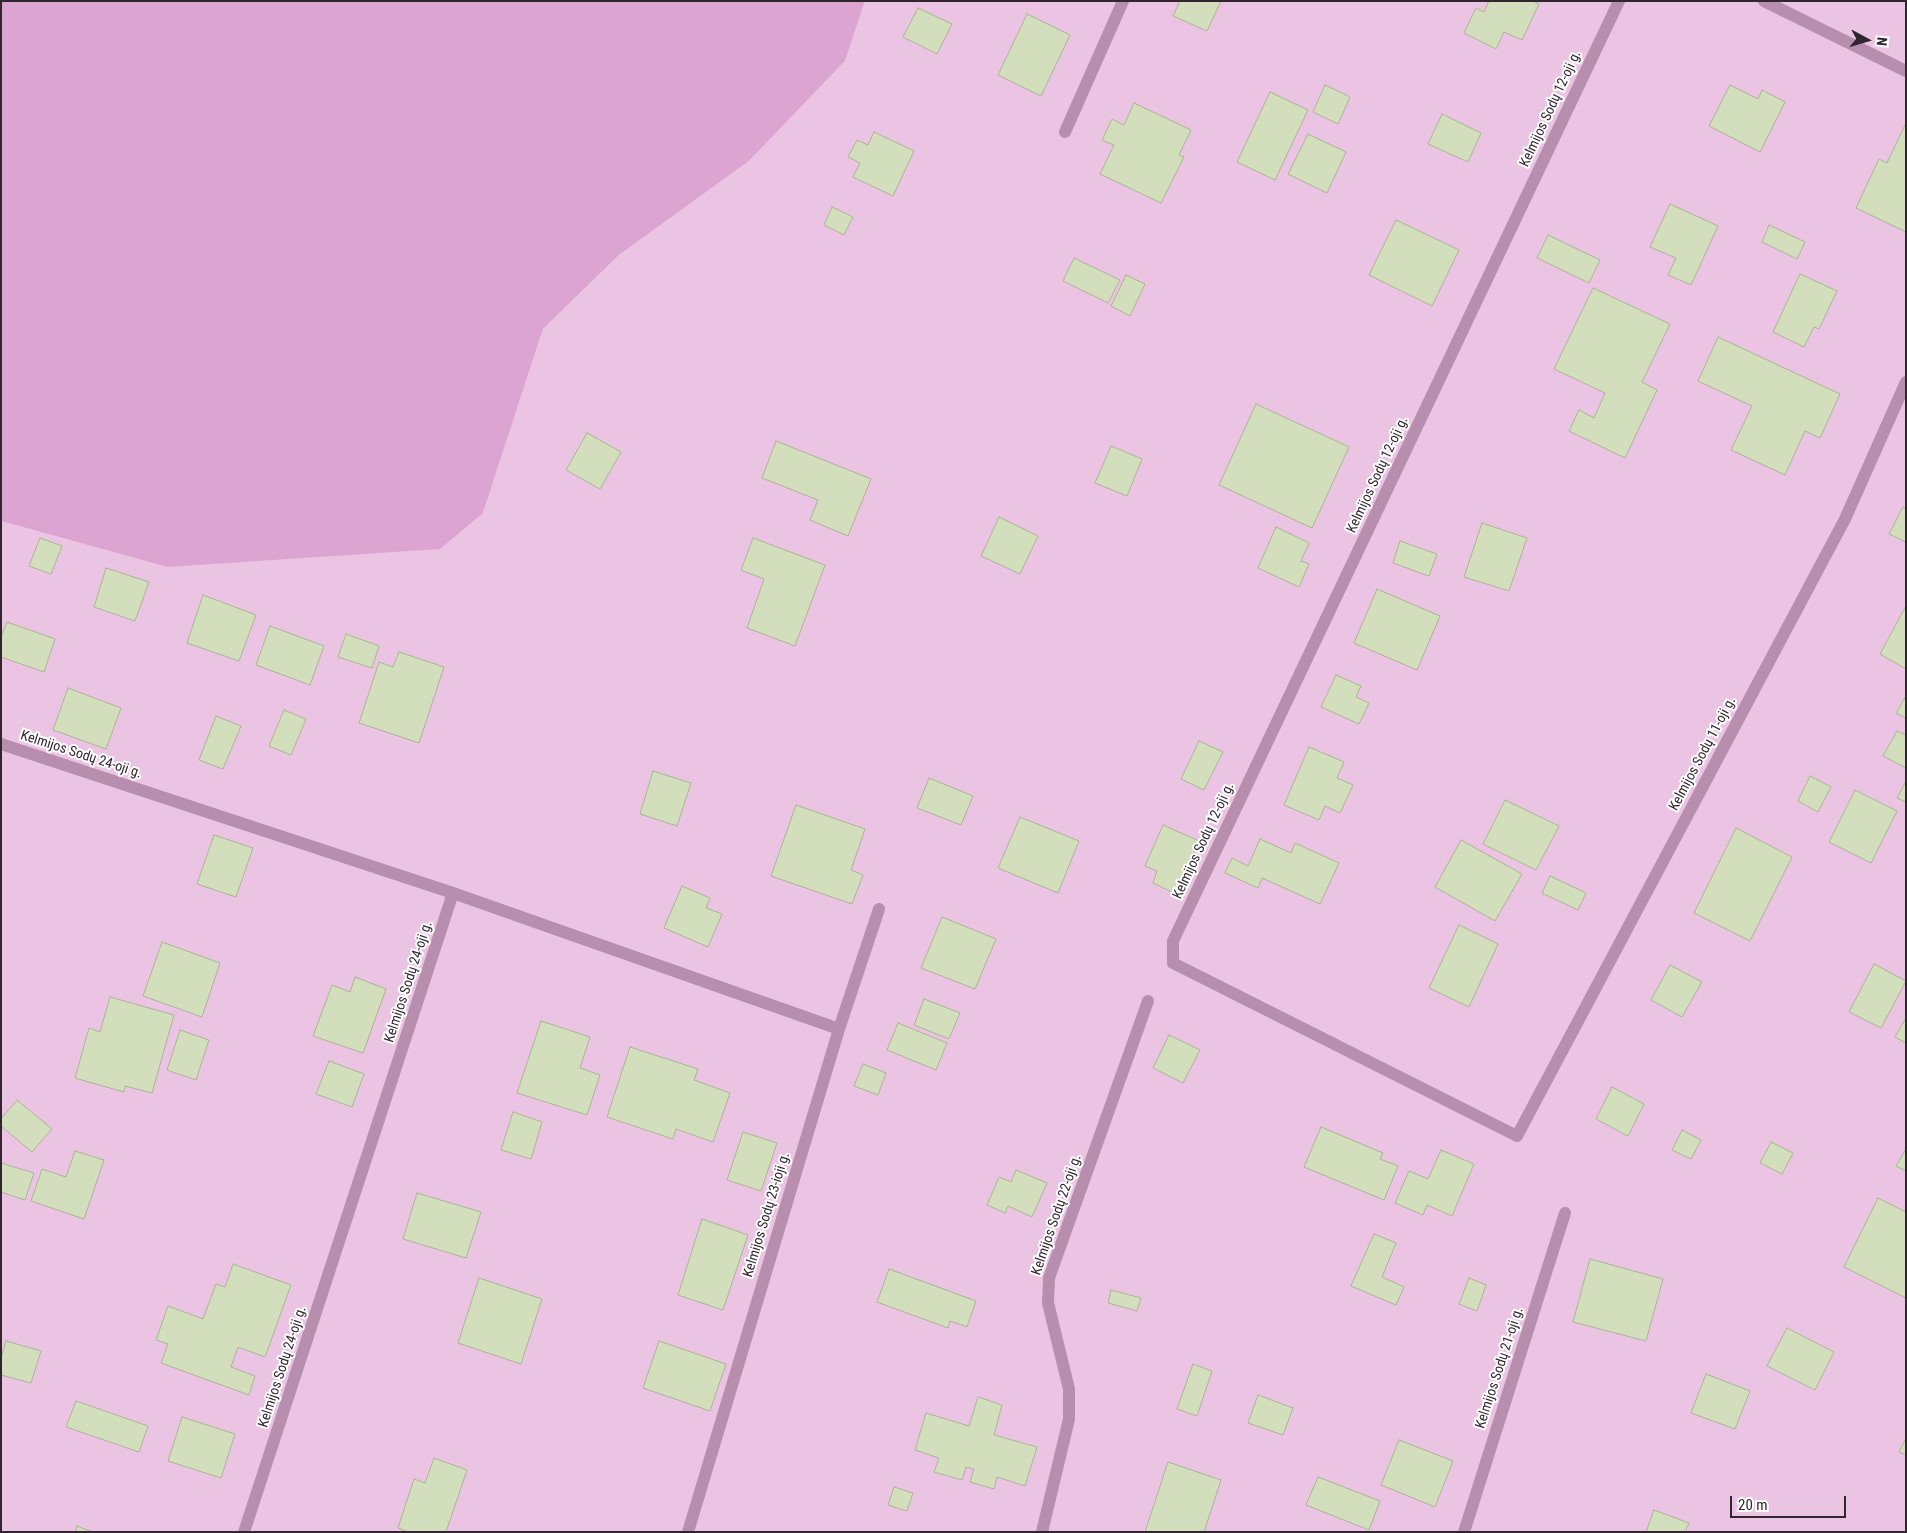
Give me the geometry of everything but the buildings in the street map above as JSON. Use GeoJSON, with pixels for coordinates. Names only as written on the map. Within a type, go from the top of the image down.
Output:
{"type":"FeatureCollection","features":[{"type":"Feature","properties":{"kind":"street"},"geometry":{"type":"LineString","coordinates":[[1065,132],[1123,1]]}},
{"type":"Feature","properties":{"kind":"street","name":"Kelmijos Sodų 12-oji g."},"geometry":{"type":"LineString","coordinates":[[1517,1136],[1173,963],[1173,942],[1619,1]]}},
{"type":"Feature","properties":{"kind":"street"},"geometry":{"type":"LineString","coordinates":[[1764,1],[1906,71]]}},
{"type":"Feature","properties":{"kind":"street","name":"Kelmijos Sodų 11-oji g."},"geometry":{"type":"LineString","coordinates":[[1517,1136],[1845,520],[1906,382]]}},
{"type":"Feature","properties":{"kind":"street","name":"Kelmijos Sodų 24-oji g."},"geometry":{"type":"LineString","coordinates":[[1,744],[453,893],[244,1532]]}},
{"type":"Feature","properties":{"kind":"street"},"geometry":{"type":"LineString","coordinates":[[453,893],[839,1028]]}},
{"type":"Feature","properties":{"kind":"street","name":"Kelmijos Sodų 23-ioji g."},"geometry":{"type":"LineString","coordinates":[[688,1532],[839,1028],[878,909]]}},
{"type":"Feature","properties":{"kind":"street","name":"Kelmijos Sodų 22-oji g."},"geometry":{"type":"LineString","coordinates":[[1042,1532],[1069,1419],[1069,1388],[1048,1303],[1049,1278],[1148,1001]]}},
{"type":"Feature","properties":{"kind":"street","name":"Kelmijos Sodų 21-oji g."},"geometry":{"type":"LineString","coordinates":[[1464,1532],[1565,1213]]}},
{"type":"Feature","properties":{"kind":"shaded area"},"geometry":{"type":"Polygon","coordinates":[[[1,1],[865,1],[845,61],[749,161],[619,255],[543,329],[483,513],[440,549],[167,567],[1,521],[1,1]]]}},
{"type":"Feature","properties":{"kind":"shaded area"},"geometry":{"type":"Polygon","coordinates":[[[865,1],[1906,1],[1906,1532],[1,1532],[1,521],[167,567],[483,513],[543,329],[619,255],[749,161],[845,61],[865,1]]]}}]}
